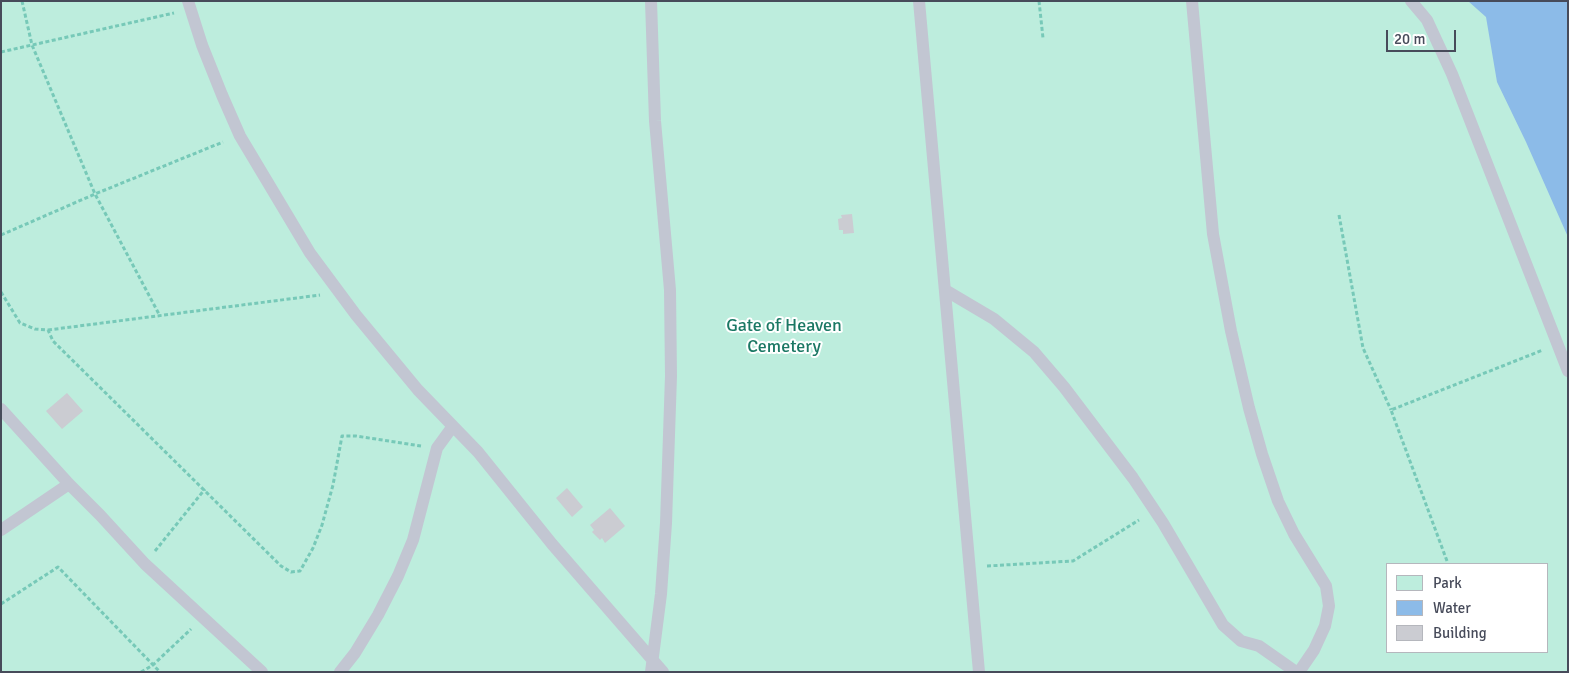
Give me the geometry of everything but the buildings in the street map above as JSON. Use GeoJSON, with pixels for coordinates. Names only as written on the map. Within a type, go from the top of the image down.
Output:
{"type":"FeatureCollection","features":[{"type":"Feature","properties":{"kind":"lane"},"geometry":{"type":"LineString","coordinates":[[651,1],[655,121],[670,290],[671,376],[666,523],[661,594],[652,665]]}},
{"type":"Feature","properties":{"kind":"lane"},"geometry":{"type":"LineString","coordinates":[[919,1],[980,672]]}},
{"type":"Feature","properties":{"kind":"lane"},"geometry":{"type":"LineString","coordinates":[[945,290],[994,320],[1034,352],[1064,387],[1133,478],[1155,510],[1223,625],[1241,641],[1259,646],[1298,672],[1314,650],[1325,626],[1329,606],[1326,586],[1294,534],[1278,501],[1257,436],[1231,331],[1213,234],[1192,1]]}},
{"type":"Feature","properties":{"kind":"lane"},"geometry":{"type":"LineString","coordinates":[[1411,1],[1427,20],[1452,74],[1568,371]]}},
{"type":"Feature","properties":{"kind":"lane"},"geometry":{"type":"LineString","coordinates":[[190,5],[202,45],[240,136],[310,252],[356,315],[418,390],[478,452],[652,665],[663,672]]}},
{"type":"Feature","properties":{"kind":"lane"},"geometry":{"type":"LineString","coordinates":[[1,409],[145,564],[262,672]]}},
{"type":"Feature","properties":{"kind":"lane"},"geometry":{"type":"LineString","coordinates":[[340,672],[355,653],[378,615],[398,576],[412,540],[436,448],[453,426]]}},
{"type":"Feature","properties":{"kind":"lane"},"geometry":{"type":"LineString","coordinates":[[1,530],[69,484]]}},
{"type":"Feature","properties":{"kind":"path"},"geometry":{"type":"LineString","coordinates":[[22,1],[32,45],[95,194],[160,316]]}},
{"type":"Feature","properties":{"kind":"path"},"geometry":{"type":"LineString","coordinates":[[1039,1],[1043,38]]}},
{"type":"Feature","properties":{"kind":"path"},"geometry":{"type":"LineString","coordinates":[[1,52],[190,5]]}},
{"type":"Feature","properties":{"kind":"path"},"geometry":{"type":"LineString","coordinates":[[1,235],[95,194],[240,136]]}},
{"type":"Feature","properties":{"kind":"path"},"geometry":{"type":"LineString","coordinates":[[1339,215],[1363,348],[1391,410],[1447,561]]}},
{"type":"Feature","properties":{"kind":"path"},"geometry":{"type":"LineString","coordinates":[[1,292],[20,322],[35,329],[48,330],[340,292]]}},
{"type":"Feature","properties":{"kind":"path"},"geometry":{"type":"LineString","coordinates":[[48,330],[53,341],[281,566],[291,572],[300,571],[313,548],[333,485],[342,436],[356,436],[436,448]]}},
{"type":"Feature","properties":{"kind":"path"},"geometry":{"type":"LineString","coordinates":[[1391,410],[1557,344]]}},
{"type":"Feature","properties":{"kind":"path"},"geometry":{"type":"LineString","coordinates":[[145,564],[205,489]]}},
{"type":"Feature","properties":{"kind":"path"},"geometry":{"type":"LineString","coordinates":[[969,567],[1073,560],[1155,510]]}},
{"type":"Feature","properties":{"kind":"path"},"geometry":{"type":"LineString","coordinates":[[1,604],[58,568],[160,672]]}},
{"type":"Feature","properties":{"kind":"path"},"geometry":{"type":"LineString","coordinates":[[141,672],[153,665],[203,617]]}},
{"type":"Feature","properties":{"kind":"green space","name":"Gate of Heaven Cemetery"},"geometry":{"type":"Polygon","coordinates":[[[1,1],[1568,1],[1568,672],[1,672],[1,1]]]}},
{"type":"Feature","properties":{"kind":"water"},"geometry":{"type":"Polygon","coordinates":[[[1468,1],[1568,1],[1568,237],[1497,82],[1486,17],[1468,1]]]}}]}
